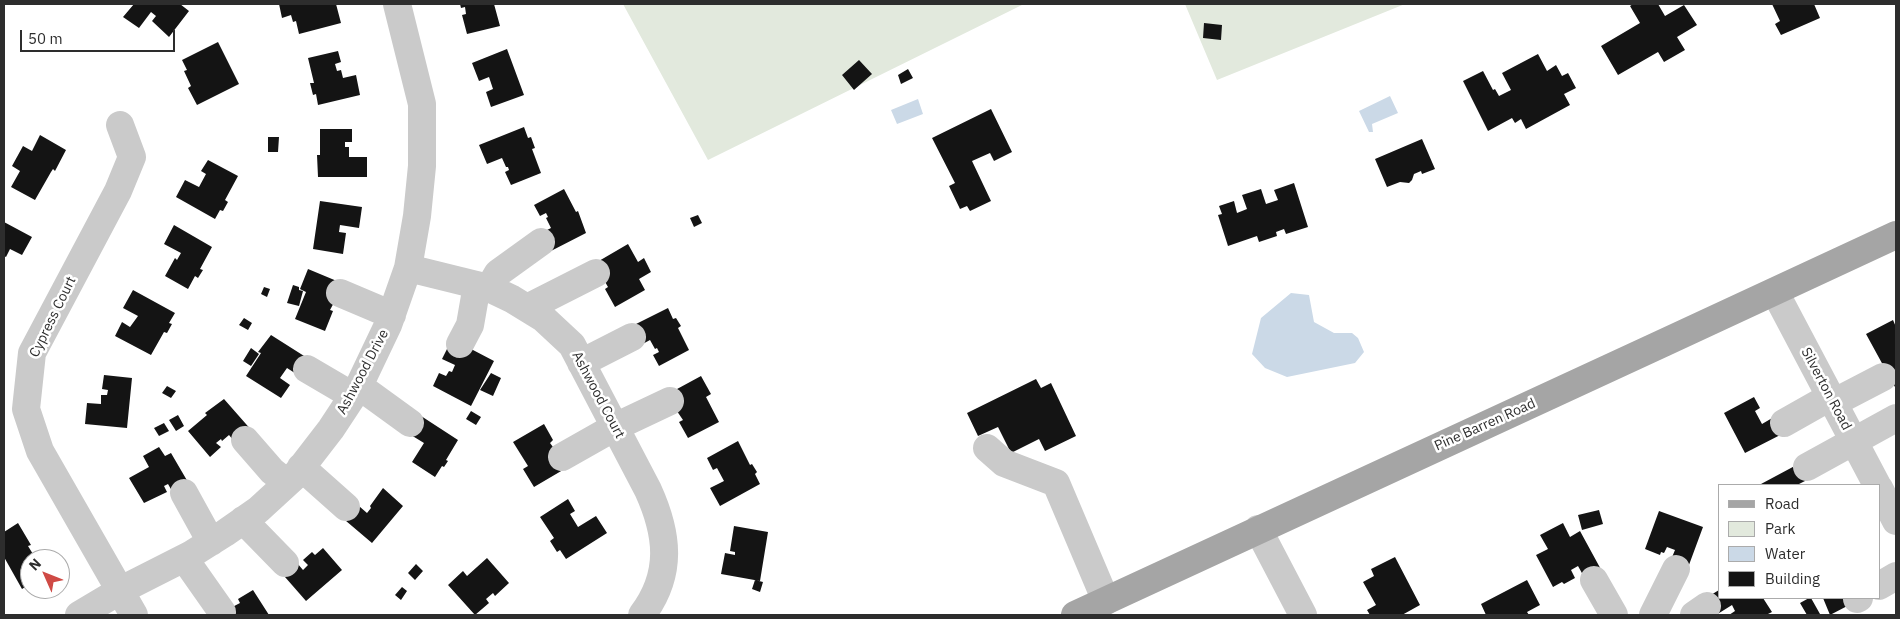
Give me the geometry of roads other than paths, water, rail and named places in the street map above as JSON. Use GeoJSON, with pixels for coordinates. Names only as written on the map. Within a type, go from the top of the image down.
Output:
{"type":"FeatureCollection","features":[{"type":"Feature","properties":{"kind":"main road","name":"Pine Barren Road"},"geometry":{"type":"LineString","coordinates":[[1075,615],[1896,235]]}},
{"type":"Feature","properties":{"kind":"street","name":"Ashwood Drive"},"geometry":{"type":"LineString","coordinates":[[79,615],[121,590],[184,558],[258,510],[294,475],[331,430],[356,391],[392,315],[408,268],[417,216],[422,166],[422,104],[397,4]]}},
{"type":"Feature","properties":{"kind":"street","name":"Cypress Court"},"geometry":{"type":"LineString","coordinates":[[120,125],[132,157],[118,191],[32,353],[26,409],[40,451],[134,615]]}},
{"type":"Feature","properties":{"kind":"street"},"geometry":{"type":"LineString","coordinates":[[460,344],[470,325],[483,286],[541,242]]}},
{"type":"Feature","properties":{"kind":"street","name":"Ashwood Court"},"geometry":{"type":"LineString","coordinates":[[408,268],[483,286],[543,318],[572,345],[659,513],[665,539],[663,568],[656,592],[642,615]]}},
{"type":"Feature","properties":{"kind":"street"},"geometry":{"type":"LineString","coordinates":[[527,308],[596,273]]}},
{"type":"Feature","properties":{"kind":"street","name":"Silverton Road"},"geometry":{"type":"LineString","coordinates":[[1775,292],[1876,484]]}},
{"type":"Feature","properties":{"kind":"street"},"geometry":{"type":"LineString","coordinates":[[340,293],[392,315]]}},
{"type":"Feature","properties":{"kind":"street"},"geometry":{"type":"LineString","coordinates":[[581,364],[632,337]]}},
{"type":"Feature","properties":{"kind":"street"},"geometry":{"type":"LineString","coordinates":[[307,369],[356,391],[410,423]]}},
{"type":"Feature","properties":{"kind":"street"},"geometry":{"type":"LineString","coordinates":[[1784,423],[1882,377]]}},
{"type":"Feature","properties":{"kind":"street"},"geometry":{"type":"LineString","coordinates":[[562,457],[615,427],[670,401]]}},
{"type":"Feature","properties":{"kind":"street"},"geometry":{"type":"LineString","coordinates":[[1807,467],[1896,418]]}},
{"type":"Feature","properties":{"kind":"street"},"geometry":{"type":"LineString","coordinates":[[245,440],[272,471],[294,475],[346,507]]}},
{"type":"Feature","properties":{"kind":"street"},"geometry":{"type":"LineString","coordinates":[[987,448],[1004,463],[1056,483],[1106,601]]}},
{"type":"Feature","properties":{"kind":"street","name":"Silverton Road"},"geometry":{"type":"LineString","coordinates":[[1880,490],[1895,516]]}},
{"type":"Feature","properties":{"kind":"street"},"geometry":{"type":"LineString","coordinates":[[184,493],[211,542]]}},
{"type":"Feature","properties":{"kind":"street"},"geometry":{"type":"LineString","coordinates":[[243,520],[285,563]]}},
{"type":"Feature","properties":{"kind":"street"},"geometry":{"type":"LineString","coordinates":[[1258,529],[1302,615]]}},
{"type":"Feature","properties":{"kind":"street"},"geometry":{"type":"LineString","coordinates":[[184,558],[222,612]]}},
{"type":"Feature","properties":{"kind":"street"},"geometry":{"type":"LineString","coordinates":[[1653,615],[1676,569]]}},
{"type":"Feature","properties":{"kind":"street"},"geometry":{"type":"LineString","coordinates":[[1880,585],[1896,576]]}},
{"type":"Feature","properties":{"kind":"street"},"geometry":{"type":"LineString","coordinates":[[1594,580],[1614,615]]}},
{"type":"Feature","properties":{"kind":"water"},"geometry":{"type":"Polygon","coordinates":[[[1390,96],[1398,113],[1372,124],[1373,132],[1369,132],[1359,111],[1390,96]]]}},
{"type":"Feature","properties":{"kind":"water"},"geometry":{"type":"Polygon","coordinates":[[[918,99],[923,114],[897,124],[891,110],[918,99]]]}},
{"type":"Feature","properties":{"kind":"water"},"geometry":{"type":"Polygon","coordinates":[[[1291,293],[1309,295],[1314,322],[1334,333],[1352,333],[1358,338],[1364,352],[1355,363],[1287,377],[1265,368],[1252,354],[1261,318],[1291,293]]]}}]}
